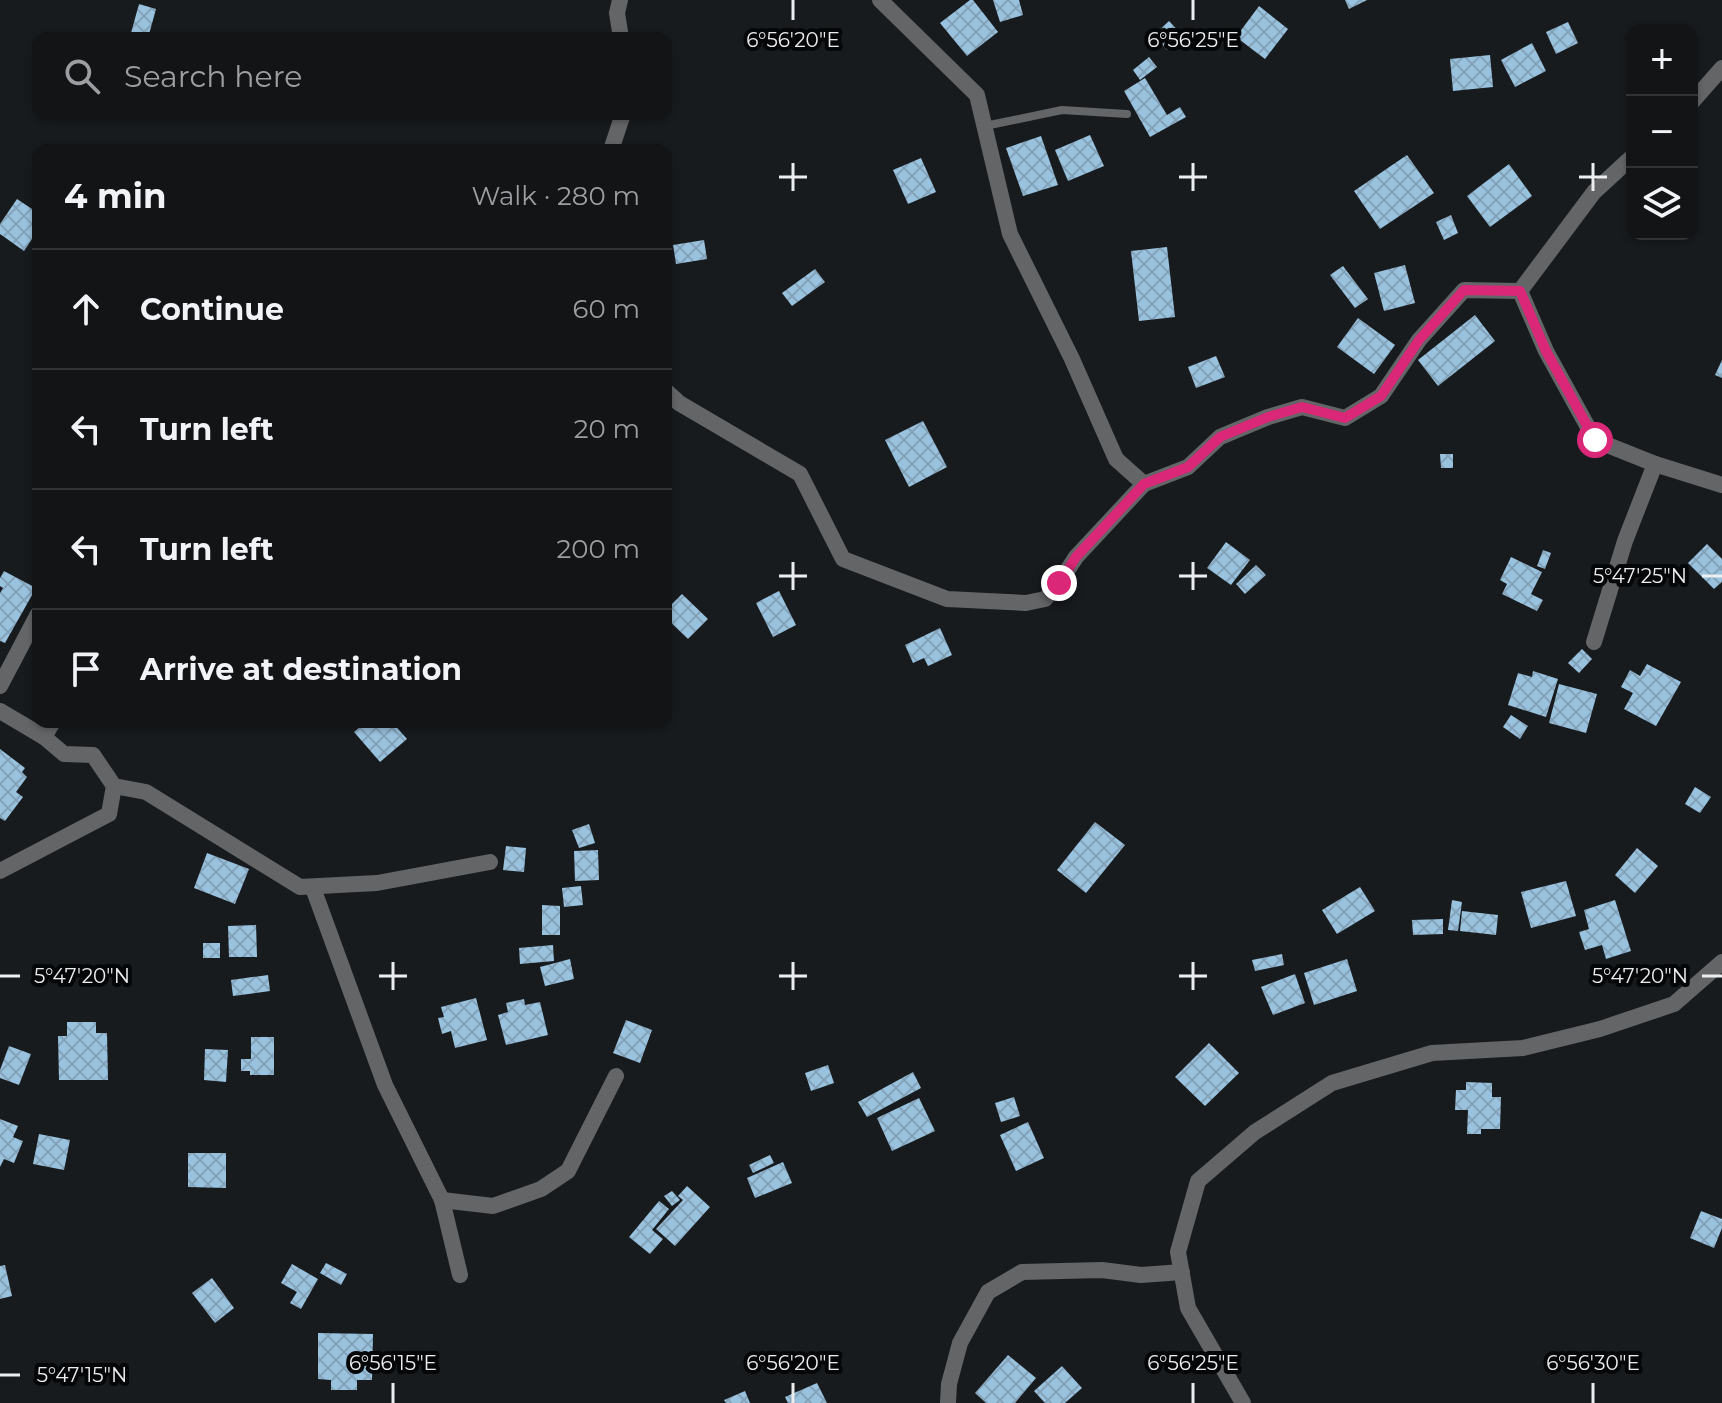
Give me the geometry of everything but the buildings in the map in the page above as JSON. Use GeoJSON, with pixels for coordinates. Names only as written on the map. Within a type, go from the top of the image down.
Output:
{"type":"FeatureCollection","features":[{"type":"Feature","properties":{"kind":"street"},"geometry":{"type":"LineString","coordinates":[[620,0],[617,13],[620,32]]}},
{"type":"Feature","properties":{"kind":"street"},"geometry":{"type":"LineString","coordinates":[[880,0],[977,95],[1010,234],[1072,359],[1116,459],[1144,484]]}},
{"type":"Feature","properties":{"kind":"street"},"geometry":{"type":"LineString","coordinates":[[1697,96],[1722,68]]}},
{"type":"Feature","properties":{"kind":"street"},"geometry":{"type":"LineString","coordinates":[[613,144],[621,120]]}},
{"type":"Feature","properties":{"kind":"street"},"geometry":{"type":"LineString","coordinates":[[1520,291],[1594,192],[1626,163]]}},
{"type":"Feature","properties":{"kind":"street"},"geometry":{"type":"LineString","coordinates":[[672,397],[800,474],[843,559],[947,599],[1026,603],[1045,599],[1076,557],[1144,484],[1188,467],[1220,437],[1268,417],[1302,407],[1345,418],[1381,396],[1419,340],[1464,290],[1520,291]]}},
{"type":"Feature","properties":{"kind":"street"},"geometry":{"type":"LineString","coordinates":[[1520,291],[1546,351],[1595,440],[1655,464],[1722,485]]}},
{"type":"Feature","properties":{"kind":"street"},"geometry":{"type":"LineString","coordinates":[[1594,642],[1625,541],[1655,464]]}},
{"type":"Feature","properties":{"kind":"street"},"geometry":{"type":"LineString","coordinates":[[0,686],[32,625]]}},
{"type":"Feature","properties":{"kind":"street"},"geometry":{"type":"LineString","coordinates":[[0,711],[32,723]]}},
{"type":"Feature","properties":{"kind":"street"},"geometry":{"type":"LineString","coordinates":[[0,871],[109,814],[114,786],[93,755],[64,754],[48,729]]}},
{"type":"Feature","properties":{"kind":"street"},"geometry":{"type":"LineString","coordinates":[[114,786],[146,792],[300,887],[377,883],[490,862]]}},
{"type":"Feature","properties":{"kind":"street"},"geometry":{"type":"LineString","coordinates":[[313,888],[385,1085],[442,1200],[460,1275]]}},
{"type":"Feature","properties":{"kind":"street"},"geometry":{"type":"LineString","coordinates":[[1243,1403],[1188,1308],[1178,1252],[1198,1181],[1255,1132],[1332,1083],[1432,1053],[1523,1048],[1600,1029],[1674,1004],[1722,962]]}},
{"type":"Feature","properties":{"kind":"street"},"geometry":{"type":"LineString","coordinates":[[442,1200],[493,1206],[541,1189],[568,1171],[616,1076]]}},
{"type":"Feature","properties":{"kind":"street"},"geometry":{"type":"LineString","coordinates":[[948,1403],[949,1384],[960,1343],[988,1292],[1022,1272],[1102,1270],[1141,1275],[1182,1272]]}},
{"type":"Feature","properties":{"kind":"lane"},"geometry":{"type":"LineString","coordinates":[[984,126],[1062,110],[1127,114]]}},
{"type":"Feature","properties":{"kind":"route"},"geometry":{"type":"LineString","coordinates":[[1059,583],[1076,557],[1144,484],[1188,467],[1220,437],[1302,407],[1345,418],[1381,396],[1419,340],[1464,290],[1520,291],[1546,351],[1595,440]]}}]}
